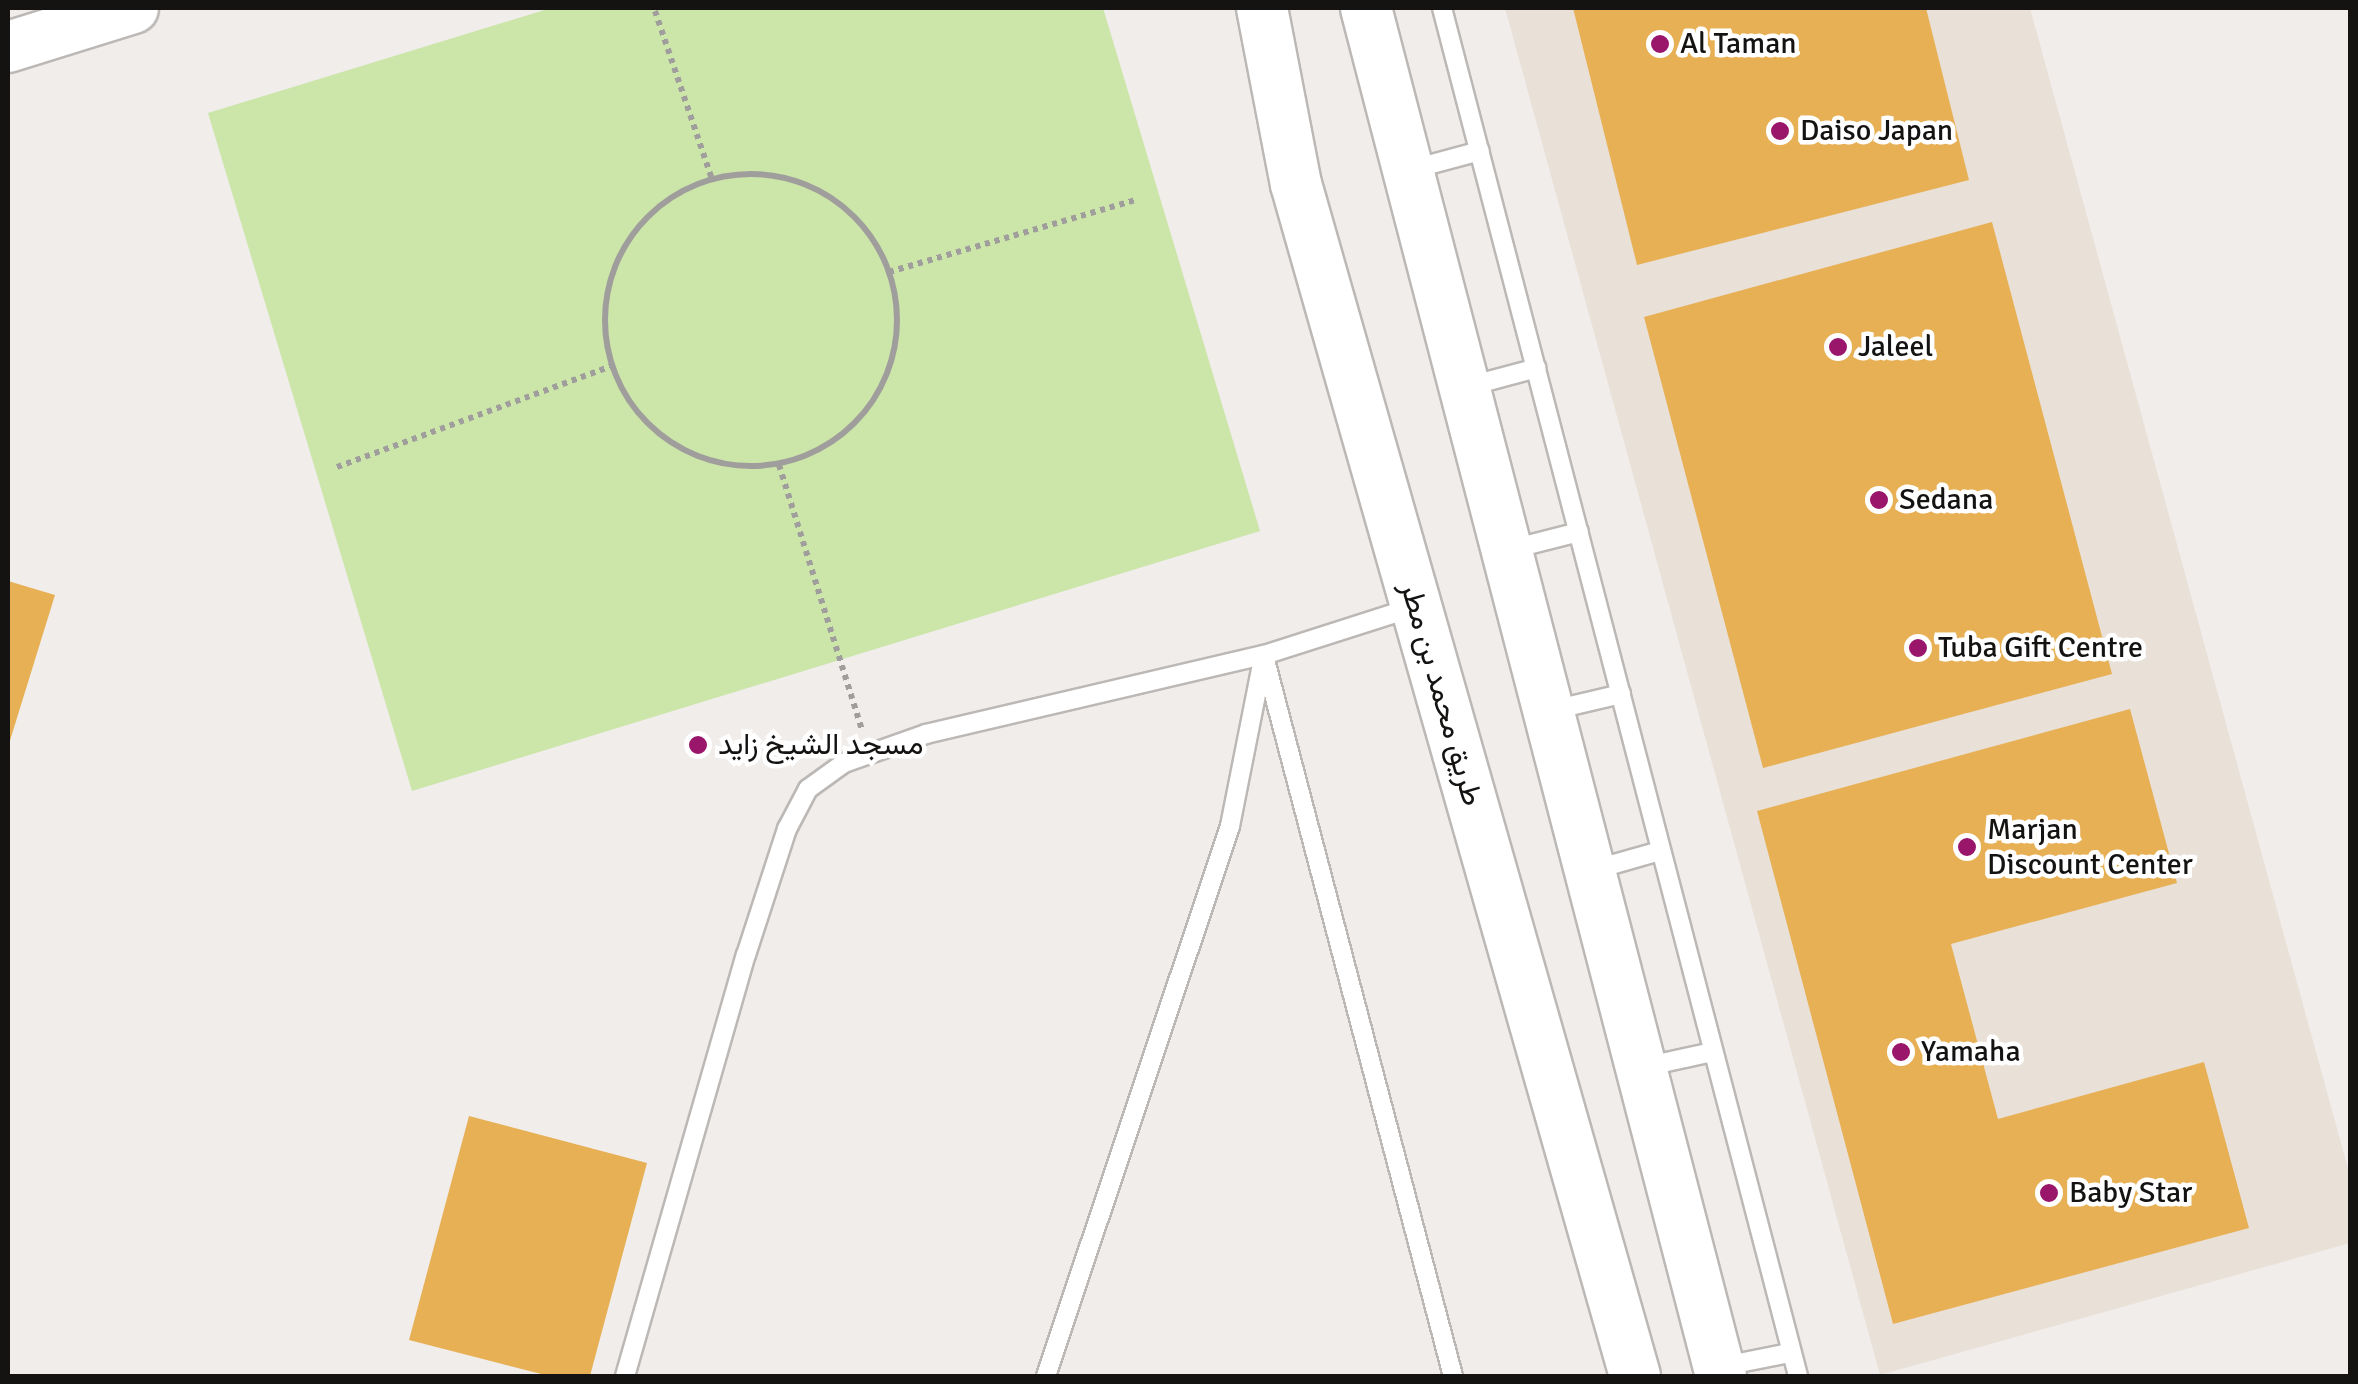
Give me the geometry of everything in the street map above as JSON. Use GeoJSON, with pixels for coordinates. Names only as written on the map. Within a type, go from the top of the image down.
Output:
{"type":"FeatureCollection","features":[{"type":"Feature","properties":{"kind":"street"},"geometry":{"type":"LineString","coordinates":[[8,46],[133,8]]}},
{"type":"Feature","properties":{"kind":"street","name":"طريق محمد بن مطر"},"geometry":{"type":"LineString","coordinates":[[1262,8],[1296,184],[1634,1376]]}},
{"type":"Feature","properties":{"kind":"street"},"geometry":{"type":"LineString","coordinates":[[1366,8],[1406,171],[1552,710],[1720,1372]]}},
{"type":"Feature","properties":{"kind":"lane"},"geometry":{"type":"LineString","coordinates":[[1442,8],[1798,1376]]}},
{"type":"Feature","properties":{"kind":"lane"},"geometry":{"type":"LineString","coordinates":[[1406,171],[1480,151]]}},
{"type":"Feature","properties":{"kind":"lane"},"geometry":{"type":"LineString","coordinates":[[1466,388],[1537,368]]}},
{"type":"Feature","properties":{"kind":"lane"},"geometry":{"type":"LineString","coordinates":[[1510,550],[1579,532]]}},
{"type":"Feature","properties":{"kind":"lane"},"geometry":{"type":"LineString","coordinates":[[625,1376],[791,818],[825,774],[926,734],[1264,655],[1417,606]]}},
{"type":"Feature","properties":{"kind":"lane"},"geometry":{"type":"LineString","coordinates":[[1046,1376],[1230,826],[1264,655]]}},
{"type":"Feature","properties":{"kind":"lane"},"geometry":{"type":"LineString","coordinates":[[1264,655],[1453,1376]]}},
{"type":"Feature","properties":{"kind":"lane"},"geometry":{"type":"LineString","coordinates":[[1552,710],[1620,694]]}},
{"type":"Feature","properties":{"kind":"lane"},"geometry":{"type":"LineString","coordinates":[[1593,870],[1660,852]]}},
{"type":"Feature","properties":{"kind":"lane"},"geometry":{"type":"LineString","coordinates":[[1642,1067],[1712,1052]]}},
{"type":"Feature","properties":{"kind":"lane"},"geometry":{"type":"LineString","coordinates":[[1720,1372],[1789,1353]]}},
{"type":"Feature","properties":{"kind":"path"},"geometry":{"type":"LineString","coordinates":[[655,11],[712,179]]}},
{"type":"Feature","properties":{"kind":"path"},"geometry":{"type":"LineString","coordinates":[[759,174],[805,184],[856,218],[889,272],[896,334],[878,393],[836,440],[779,464],[732,466],[688,453],[640,417],[612,366],[605,308],[622,252],[659,206],[712,179],[759,174]]}},
{"type":"Feature","properties":{"kind":"path"},"geometry":{"type":"LineString","coordinates":[[889,272],[1138,199]]}},
{"type":"Feature","properties":{"kind":"path"},"geometry":{"type":"LineString","coordinates":[[337,467],[612,366]]}},
{"type":"Feature","properties":{"kind":"path"},"geometry":{"type":"LineString","coordinates":[[779,464],[870,754]]}},
{"type":"Feature","properties":{"kind":"shaded area"},"geometry":{"type":"Polygon","coordinates":[[[1505,8],[2030,8],[2350,1176],[2350,1243],[1880,1375],[1505,8]]]}},
{"type":"Feature","properties":{"kind":"green space"},"geometry":{"type":"Polygon","coordinates":[[[551,8],[1103,8],[1260,531],[412,791],[208,113],[551,8]]]}},
{"type":"Feature","properties":{"kind":"building","name":"Daiso Japan"},"geometry":{"type":"Polygon","coordinates":[[[1573,8],[1926,8],[1969,180],[1637,265],[1573,8]]]}},
{"type":"Feature","properties":{"kind":"building"},"geometry":{"type":"Polygon","coordinates":[[[1992,222],[2112,674],[1763,768],[1644,317],[1992,222]]]}},
{"type":"Feature","properties":{"kind":"building"},"geometry":{"type":"Polygon","coordinates":[[[8,581],[55,595],[8,747],[8,581]]]}},
{"type":"Feature","properties":{"kind":"building"},"geometry":{"type":"Polygon","coordinates":[[[2130,709],[2177,883],[1951,944],[1998,1119],[2204,1062],[2249,1228],[1893,1324],[1757,811],[2130,709]]]}},
{"type":"Feature","properties":{"kind":"building"},"geometry":{"type":"Polygon","coordinates":[[[469,1116],[647,1163],[590,1376],[549,1376],[409,1340],[469,1116]]]}},
{"type":"Feature","properties":{"kind":"place","name":"Al Taman"},"geometry":{"type":"Point","coordinates":[1660,44]}},
{"type":"Feature","properties":{"kind":"place","name":"Daiso Japan"},"geometry":{"type":"Point","coordinates":[1780,131]}},
{"type":"Feature","properties":{"kind":"place","name":"Jaleel"},"geometry":{"type":"Point","coordinates":[1838,347]}},
{"type":"Feature","properties":{"kind":"place","name":"Sedana"},"geometry":{"type":"Point","coordinates":[1879,500]}},
{"type":"Feature","properties":{"kind":"place","name":"Tuba Gift Centre"},"geometry":{"type":"Point","coordinates":[1918,648]}},
{"type":"Feature","properties":{"kind":"place","name":"مسجد الشيخ زايد"},"geometry":{"type":"Point","coordinates":[698,745]}},
{"type":"Feature","properties":{"kind":"place","name":"Marjan Discount Center"},"geometry":{"type":"Point","coordinates":[1967,847]}},
{"type":"Feature","properties":{"kind":"place","name":"Yamaha"},"geometry":{"type":"Point","coordinates":[1901,1052]}},
{"type":"Feature","properties":{"kind":"place","name":"Baby Star"},"geometry":{"type":"Point","coordinates":[2049,1193]}}]}
